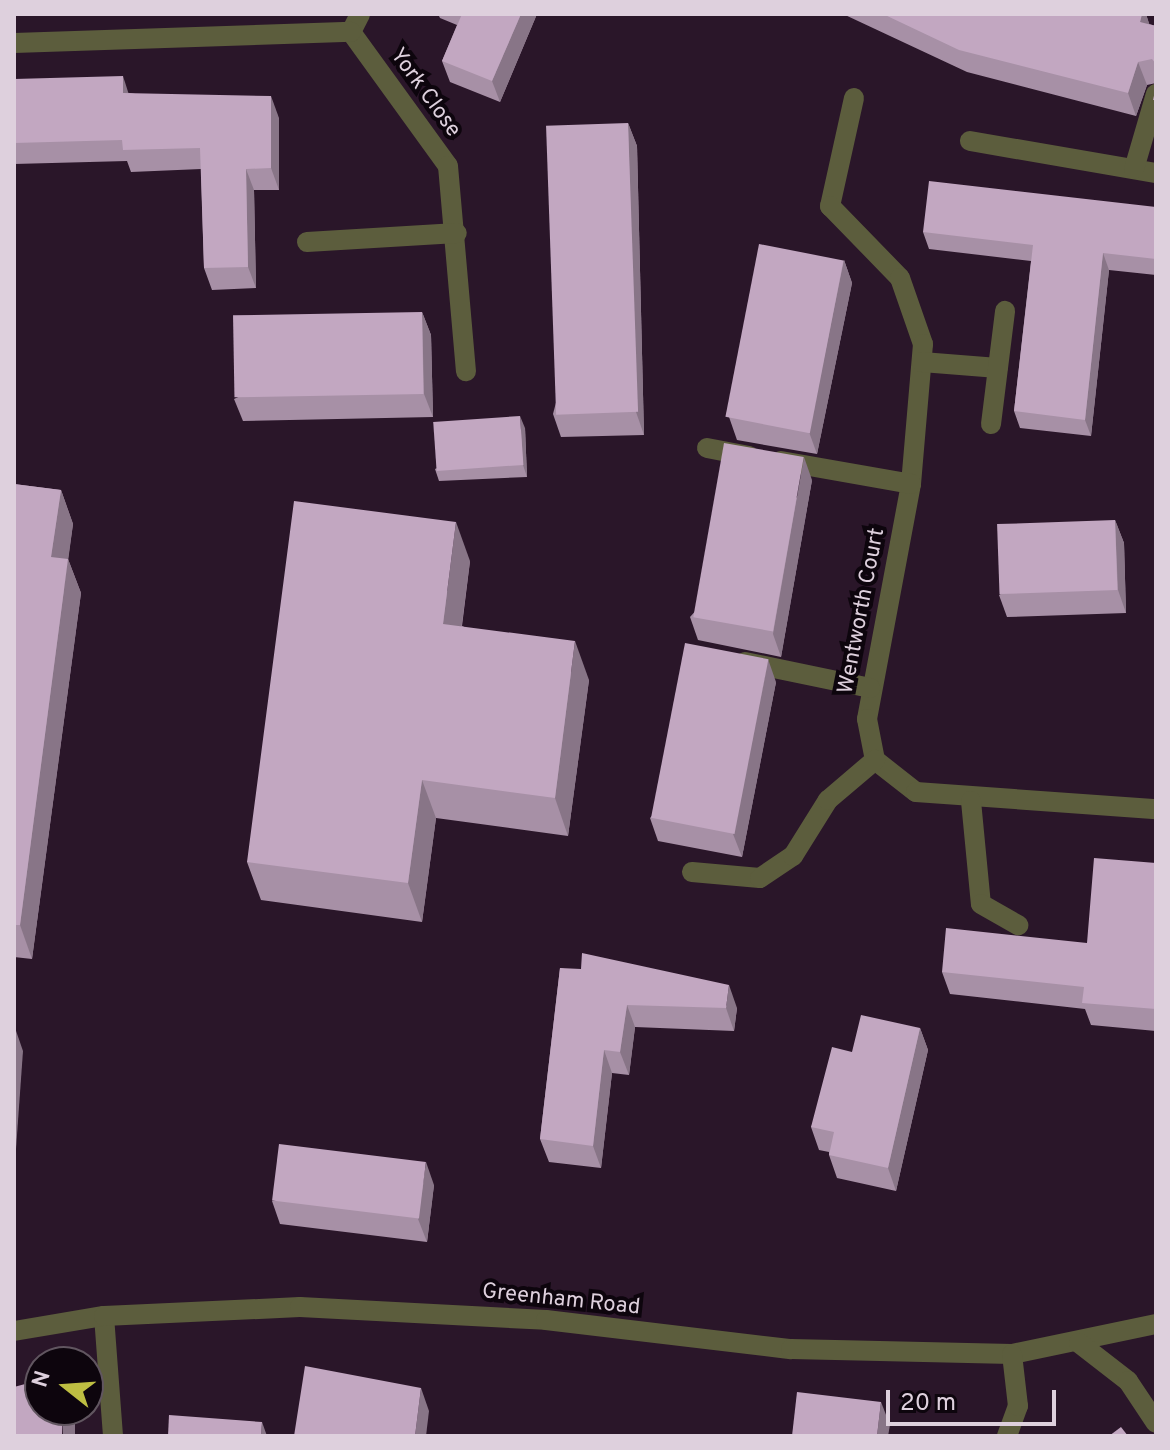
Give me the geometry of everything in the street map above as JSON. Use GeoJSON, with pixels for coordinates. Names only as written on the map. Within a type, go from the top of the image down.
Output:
{"type":"FeatureCollection","features":[{"type":"Feature","properties":{"kind":"street"},"geometry":{"type":"LineString","coordinates":[[14,43],[355,23]]}},
{"type":"Feature","properties":{"kind":"street","name":"York Close"},"geometry":{"type":"LineString","coordinates":[[355,23],[448,166],[457,233],[466,371]]}},
{"type":"Feature","properties":{"kind":"street"},"geometry":{"type":"LineString","coordinates":[[1134,169],[1156,94]]}},
{"type":"Feature","properties":{"kind":"street","name":"Wentworth Court"},"geometry":{"type":"LineString","coordinates":[[854,98],[830,206],[900,278],[923,344],[911,484],[870,688],[867,719],[875,760]]}},
{"type":"Feature","properties":{"kind":"street"},"geometry":{"type":"LineString","coordinates":[[970,141],[1156,173]]}},
{"type":"Feature","properties":{"kind":"street"},"geometry":{"type":"LineString","coordinates":[[307,242],[457,233]]}},
{"type":"Feature","properties":{"kind":"street"},"geometry":{"type":"LineString","coordinates":[[991,424],[1005,311]]}},
{"type":"Feature","properties":{"kind":"street"},"geometry":{"type":"LineString","coordinates":[[922,362],[998,368]]}},
{"type":"Feature","properties":{"kind":"street"},"geometry":{"type":"LineString","coordinates":[[707,448],[911,484]]}},
{"type":"Feature","properties":{"kind":"street"},"geometry":{"type":"LineString","coordinates":[[719,657],[870,688]]}},
{"type":"Feature","properties":{"kind":"street"},"geometry":{"type":"LineString","coordinates":[[692,872],[760,878],[793,856],[828,800],[875,760],[916,792],[971,801],[1156,809]]}},
{"type":"Feature","properties":{"kind":"street"},"geometry":{"type":"LineString","coordinates":[[971,801],[981,904],[1018,925]]}},
{"type":"Feature","properties":{"kind":"street","name":"Greenham Road"},"geometry":{"type":"LineString","coordinates":[[14,1331],[104,1316],[286,1307],[419,1311],[791,1349],[1012,1354],[1079,1343],[1156,1324]]}},
{"type":"Feature","properties":{"kind":"street"},"geometry":{"type":"LineString","coordinates":[[104,1316],[113,1436]]}},
{"type":"Feature","properties":{"kind":"street"},"geometry":{"type":"LineString","coordinates":[[1079,1343],[1128,1381],[1156,1423]]}},
{"type":"Feature","properties":{"kind":"street"},"geometry":{"type":"LineString","coordinates":[[1007,1436],[1018,1406],[1012,1354]]}},
{"type":"Feature","properties":{"kind":"building"},"geometry":{"type":"Polygon","coordinates":[[[462,14],[521,14],[492,81],[442,61],[462,14]]]}},
{"type":"Feature","properties":{"kind":"building"},"geometry":{"type":"Polygon","coordinates":[[[883,14],[1142,14],[1140,22],[1156,26],[1156,64],[1152,59],[1138,62],[1128,93],[959,50],[883,14]]]}},
{"type":"Feature","properties":{"kind":"building"},"geometry":{"type":"Polygon","coordinates":[[[123,76],[123,93],[271,96],[271,168],[246,169],[248,267],[204,268],[200,148],[123,150],[122,140],[14,143],[14,79],[123,76]]]}},
{"type":"Feature","properties":{"kind":"building"},"geometry":{"type":"Polygon","coordinates":[[[628,123],[638,412],[556,415],[546,126],[628,123]]]}},
{"type":"Feature","properties":{"kind":"building"},"geometry":{"type":"Polygon","coordinates":[[[929,181],[1156,207],[1156,259],[1103,253],[1085,420],[1014,411],[1033,245],[923,232],[929,181]]]}},
{"type":"Feature","properties":{"kind":"building"},"geometry":{"type":"Polygon","coordinates":[[[759,244],[843,260],[810,433],[725,417],[759,244]]]}},
{"type":"Feature","properties":{"kind":"building"},"geometry":{"type":"Polygon","coordinates":[[[422,312],[423,394],[234,397],[233,315],[422,312]]]}},
{"type":"Feature","properties":{"kind":"building"},"geometry":{"type":"Polygon","coordinates":[[[520,416],[523,465],[437,471],[433,422],[520,416]]]}},
{"type":"Feature","properties":{"kind":"building"},"geometry":{"type":"Polygon","coordinates":[[[724,443],[804,457],[773,631],[693,617],[724,443]]]}},
{"type":"Feature","properties":{"kind":"building"},"geometry":{"type":"Polygon","coordinates":[[[14,484],[61,490],[51,557],[68,559],[20,925],[14,925],[14,484]]]}},
{"type":"Feature","properties":{"kind":"building"},"geometry":{"type":"Polygon","coordinates":[[[294,501],[456,522],[443,624],[575,641],[555,798],[422,780],[408,883],[247,862],[294,501]]]}},
{"type":"Feature","properties":{"kind":"building"},"geometry":{"type":"Polygon","coordinates":[[[1115,520],[1117,590],[1000,594],[997,524],[1115,520]]]}},
{"type":"Feature","properties":{"kind":"building"},"geometry":{"type":"Polygon","coordinates":[[[685,643],[768,659],[734,834],[651,818],[685,643]]]}},
{"type":"Feature","properties":{"kind":"building"},"geometry":{"type":"Polygon","coordinates":[[[1094,858],[1156,863],[1156,1009],[1082,1003],[1084,987],[942,972],[946,928],[1087,943],[1094,858]]]}},
{"type":"Feature","properties":{"kind":"building"},"geometry":{"type":"Polygon","coordinates":[[[582,953],[729,985],[726,1008],[627,1005],[620,1052],[604,1050],[593,1146],[540,1139],[560,968],[581,969],[582,953]]]}},
{"type":"Feature","properties":{"kind":"building"},"geometry":{"type":"Polygon","coordinates":[[[861,1015],[920,1028],[888,1168],[829,1155],[834,1132],[811,1127],[832,1047],[852,1052],[861,1015]]]}},
{"type":"Feature","properties":{"kind":"building"},"geometry":{"type":"Polygon","coordinates":[[[279,1144],[426,1162],[419,1219],[272,1201],[279,1144]]]}},
{"type":"Feature","properties":{"kind":"building"},"geometry":{"type":"Polygon","coordinates":[[[305,1366],[421,1388],[415,1436],[294,1436],[305,1366]]]}},
{"type":"Feature","properties":{"kind":"building"},"geometry":{"type":"Polygon","coordinates":[[[24,1384],[24,1426],[62,1426],[62,1436],[14,1436],[14,1387],[24,1384]]]}},
{"type":"Feature","properties":{"kind":"building"},"geometry":{"type":"Polygon","coordinates":[[[797,1392],[881,1402],[877,1436],[792,1436],[797,1392]]]}},
{"type":"Feature","properties":{"kind":"building"},"geometry":{"type":"Polygon","coordinates":[[[169,1415],[262,1422],[261,1436],[168,1436],[169,1415]]]}},
{"type":"Feature","properties":{"kind":"building"},"geometry":{"type":"Polygon","coordinates":[[[1121,1427],[1128,1436],[1109,1436],[1121,1427]]]}}]}
